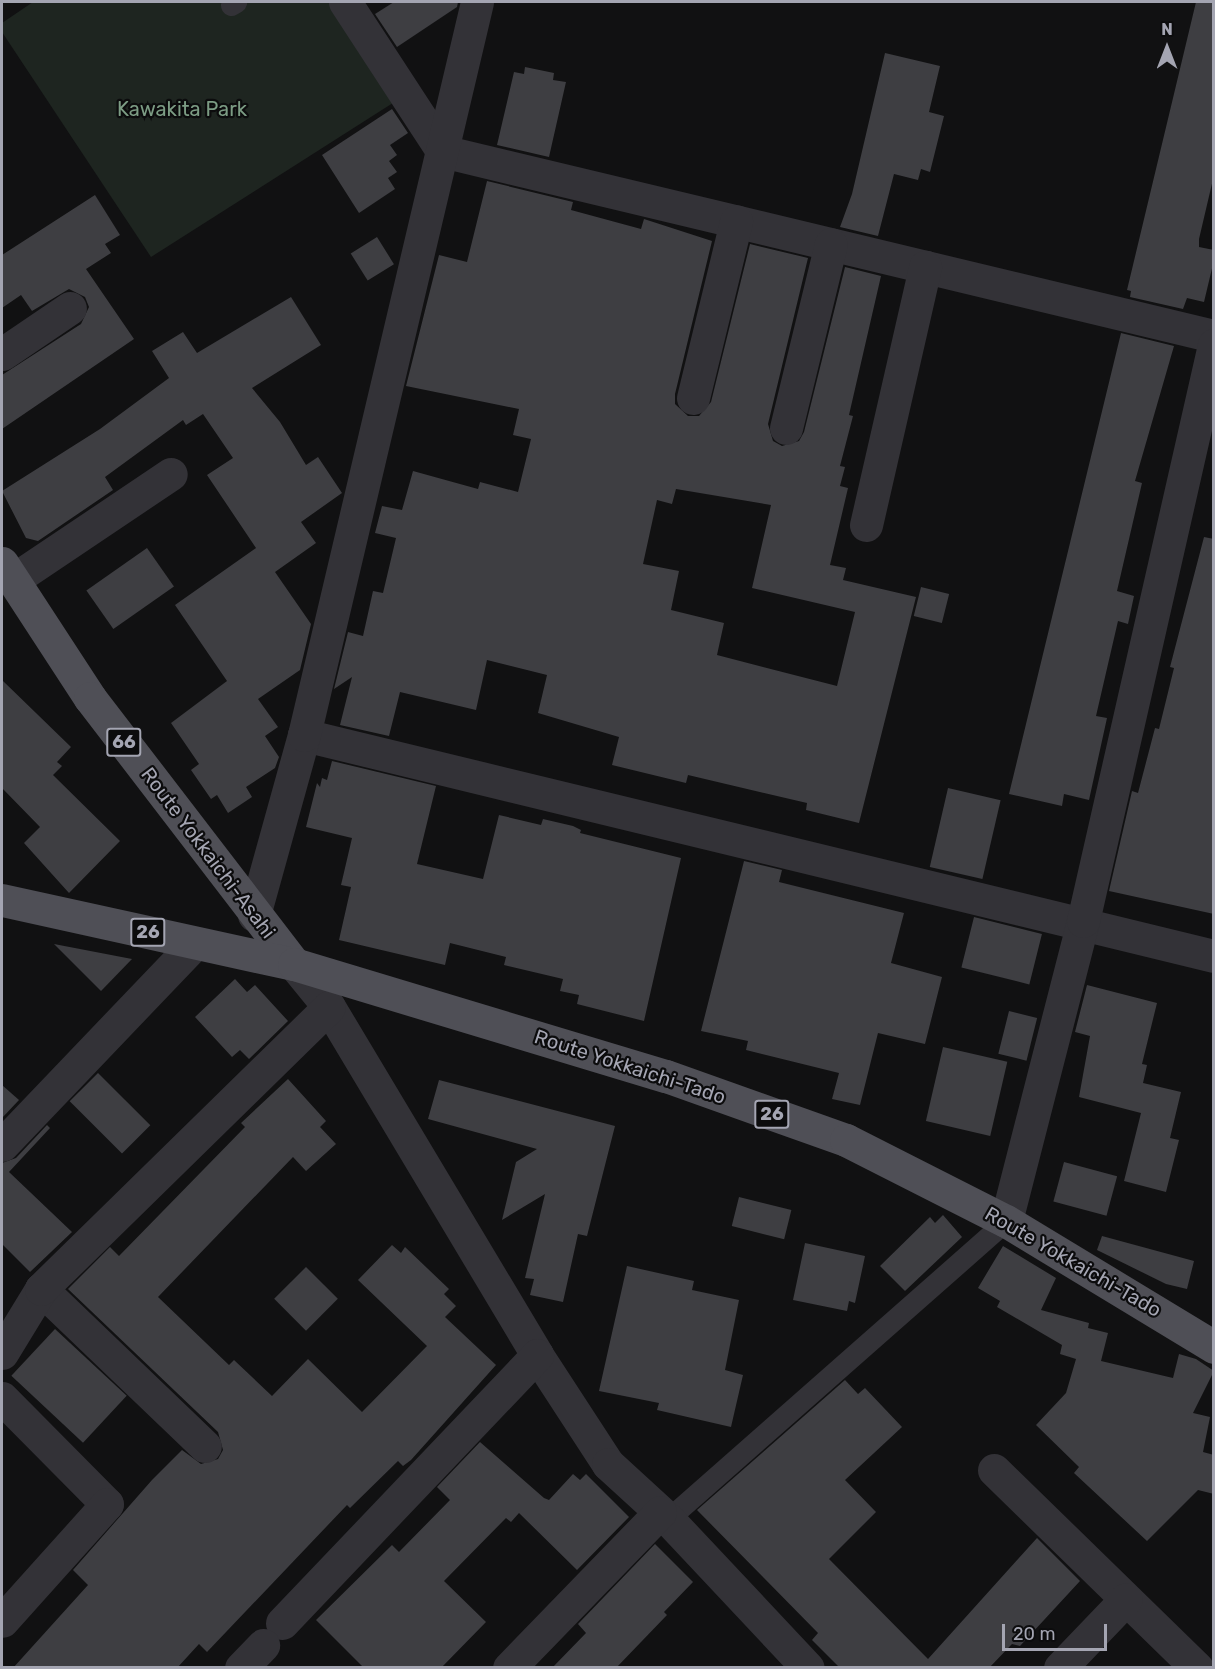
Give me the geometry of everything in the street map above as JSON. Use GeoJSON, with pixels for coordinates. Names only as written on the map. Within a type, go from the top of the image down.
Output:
{"type":"FeatureCollection","features":[{"type":"Feature","properties":{"kind":"main road","name":"Route Yokkaichi-Asahi"},"geometry":{"type":"LineString","coordinates":[[7,571],[90,698],[254,915],[294,964]]}},
{"type":"Feature","properties":{"kind":"main road","name":"Route Yokkaichi-Tado"},"geometry":{"type":"LineString","coordinates":[[2,900],[294,964],[666,1076],[846,1140],[1006,1221],[1214,1347]]}},
{"type":"Feature","properties":{"kind":"street"},"geometry":{"type":"LineString","coordinates":[[345,2],[442,151],[1214,336]]}},
{"type":"Feature","properties":{"kind":"street"},"geometry":{"type":"LineString","coordinates":[[254,915],[304,735],[477,2]]}},
{"type":"Feature","properties":{"kind":"street"},"geometry":{"type":"LineString","coordinates":[[693,398],[736,220]]}},
{"type":"Feature","properties":{"kind":"street"},"geometry":{"type":"LineString","coordinates":[[786,428],[831,244]]}},
{"type":"Feature","properties":{"kind":"street"},"geometry":{"type":"LineString","coordinates":[[866,525],[925,267]]}},
{"type":"Feature","properties":{"kind":"street"},"geometry":{"type":"LineString","coordinates":[[2,354],[70,308]]}},
{"type":"Feature","properties":{"kind":"street"},"geometry":{"type":"LineString","coordinates":[[1006,1221],[1083,921],[1214,345]]}},
{"type":"Feature","properties":{"kind":"street"},"geometry":{"type":"LineString","coordinates":[[7,571],[171,474]]}},
{"type":"Feature","properties":{"kind":"street"},"geometry":{"type":"LineString","coordinates":[[304,735],[1083,921],[1214,956]]}},
{"type":"Feature","properties":{"kind":"street"},"geometry":{"type":"LineString","coordinates":[[2,1145],[195,943]]}},
{"type":"Feature","properties":{"kind":"street"},"geometry":{"type":"LineString","coordinates":[[294,964],[329,1007],[537,1355],[608,1464],[664,1515],[808,1668]]}},
{"type":"Feature","properties":{"kind":"street"},"geometry":{"type":"LineString","coordinates":[[2,1353],[41,1289],[329,1007]]}},
{"type":"Feature","properties":{"kind":"street"},"geometry":{"type":"LineString","coordinates":[[41,1289],[205,1446]]}},
{"type":"Feature","properties":{"kind":"street"},"geometry":{"type":"LineString","coordinates":[[262,1645],[537,1355]]}},
{"type":"Feature","properties":{"kind":"street"},"geometry":{"type":"LineString","coordinates":[[2,1398],[107,1504],[2,1621]]}},
{"type":"Feature","properties":{"kind":"street"},"geometry":{"type":"LineString","coordinates":[[994,1470],[1197,1668]]}},
{"type":"Feature","properties":{"kind":"street"},"geometry":{"type":"LineString","coordinates":[[509,1668],[664,1515]]}},
{"type":"Feature","properties":{"kind":"street"},"geometry":{"type":"LineString","coordinates":[[1060,1668],[1126,1599]]}},
{"type":"Feature","properties":{"kind":"lane"},"geometry":{"type":"LineString","coordinates":[[664,1515],[1006,1221]]}},
{"type":"Feature","properties":{"kind":"green space","name":"Kawakita Park"},"geometry":{"type":"Polygon","coordinates":[[[33,2],[330,2],[396,101],[151,257],[2,32],[2,23],[33,2]]]}},
{"type":"Feature","properties":{"kind":"building"},"geometry":{"type":"Polygon","coordinates":[[[394,2],[458,2],[457,7],[397,47],[375,14],[394,2]]]}},
{"type":"Feature","properties":{"kind":"building"},"geometry":{"type":"Polygon","coordinates":[[[1196,2],[1214,2],[1214,175],[1199,247],[1214,250],[1214,260],[1204,302],[1187,298],[1183,309],[1130,297],[1131,291],[1127,290],[1196,2]]]}},
{"type":"Feature","properties":{"kind":"building"},"geometry":{"type":"Polygon","coordinates":[[[885,53],[940,66],[929,112],[944,116],[930,172],[921,169],[918,180],[894,174],[878,236],[840,227],[852,194],[885,53]]]}},
{"type":"Feature","properties":{"kind":"building"},"geometry":{"type":"Polygon","coordinates":[[[525,67],[554,73],[553,80],[566,82],[549,157],[497,145],[514,72],[524,74],[525,67]]]}},
{"type":"Feature","properties":{"kind":"building"},"geometry":{"type":"Polygon","coordinates":[[[392,109],[408,133],[390,145],[397,155],[389,161],[397,172],[388,178],[395,189],[359,213],[322,155],[392,109]]]}},
{"type":"Feature","properties":{"kind":"building"},"geometry":{"type":"Polygon","coordinates":[[[487,181],[573,202],[571,210],[641,229],[644,219],[712,241],[675,394],[675,404],[688,416],[699,416],[711,402],[750,244],[808,258],[768,424],[773,441],[782,446],[799,441],[804,432],[845,267],[881,276],[849,415],[853,416],[840,466],[845,467],[840,486],[848,488],[830,565],[846,568],[843,580],[916,597],[859,823],[806,810],[807,803],[688,775],[686,783],[612,765],[619,737],[538,713],[547,675],[487,660],[476,710],[400,692],[389,736],[340,725],[352,677],[334,689],[348,632],[363,636],[373,591],[383,593],[396,538],[375,533],[382,506],[402,510],[413,471],[478,489],[480,482],[518,492],[531,439],[513,435],[519,409],[406,386],[439,255],[467,262],[487,181]],[[676,489],[672,504],[657,500],[643,564],[679,571],[671,610],[724,623],[717,655],[837,686],[855,612],[752,588],[771,505],[676,489]]]}},
{"type":"Feature","properties":{"kind":"building"},"geometry":{"type":"Polygon","coordinates":[[[95,195],[120,235],[105,244],[111,253],[86,269],[134,339],[2,429],[2,375],[81,324],[89,307],[85,297],[69,289],[32,311],[21,295],[2,308],[2,255],[95,195]]]}},
{"type":"Feature","properties":{"kind":"building"},"geometry":{"type":"Polygon","coordinates":[[[377,237],[394,264],[368,281],[351,253],[377,237]]]}},
{"type":"Feature","properties":{"kind":"building"},"geometry":{"type":"Polygon","coordinates":[[[291,297],[321,345],[252,388],[280,422],[306,465],[318,457],[342,493],[301,522],[316,543],[275,572],[311,624],[300,670],[258,699],[278,727],[265,736],[279,757],[275,768],[246,787],[252,797],[228,813],[217,795],[211,799],[191,770],[199,764],[171,723],[227,681],[175,605],[256,548],[207,475],[233,458],[203,414],[186,425],[183,420],[105,477],[113,490],[38,541],[26,538],[2,491],[100,429],[169,378],[152,351],[183,332],[197,353],[291,297]]]}},
{"type":"Feature","properties":{"kind":"building"},"geometry":{"type":"Polygon","coordinates":[[[1121,333],[1174,346],[1135,481],[1142,483],[1117,591],[1134,596],[1128,624],[1118,621],[1096,716],[1107,718],[1089,800],[1064,794],[1062,806],[1009,794],[1121,333]]]}},
{"type":"Feature","properties":{"kind":"building"},"geometry":{"type":"Polygon","coordinates":[[[1204,537],[1214,539],[1214,914],[1109,891],[1132,791],[1138,793],[1155,728],[1159,729],[1174,668],[1170,667],[1204,537]]]}},
{"type":"Feature","properties":{"kind":"building"},"geometry":{"type":"Polygon","coordinates":[[[147,548],[174,587],[113,629],[86,590],[147,548]]]}},
{"type":"Feature","properties":{"kind":"building"},"geometry":{"type":"Polygon","coordinates":[[[921,587],[949,594],[942,623],[914,616],[921,587]]]}},
{"type":"Feature","properties":{"kind":"building"},"geometry":{"type":"Polygon","coordinates":[[[2,680],[71,747],[57,762],[62,766],[53,775],[120,841],[69,893],[24,843],[40,827],[2,788],[2,680]]]}},
{"type":"Feature","properties":{"kind":"building"},"geometry":{"type":"Polygon","coordinates":[[[332,761],[436,786],[417,864],[483,879],[499,815],[541,825],[543,819],[573,826],[581,830],[580,833],[681,858],[644,1021],[577,1004],[579,995],[560,991],[563,979],[504,965],[506,957],[450,943],[445,965],[339,940],[351,887],[341,885],[352,838],[306,827],[317,783],[320,787],[322,778],[327,780],[332,761]]]}},
{"type":"Feature","properties":{"kind":"building"},"geometry":{"type":"Polygon","coordinates":[[[948,788],[1001,800],[982,879],[930,867],[948,788]]]}},
{"type":"Feature","properties":{"kind":"building"},"geometry":{"type":"Polygon","coordinates":[[[744,861],[782,870],[779,882],[904,913],[891,963],[942,977],[925,1044],[878,1033],[860,1105],[832,1099],[839,1073],[746,1050],[748,1041],[701,1031],[744,861]]]}},
{"type":"Feature","properties":{"kind":"building"},"geometry":{"type":"Polygon","coordinates":[[[974,917],[1042,934],[1029,984],[961,967],[974,917]]]}},
{"type":"Feature","properties":{"kind":"building"},"geometry":{"type":"Polygon","coordinates":[[[54,944],[132,959],[101,991],[54,944]]]}},
{"type":"Feature","properties":{"kind":"building"},"geometry":{"type":"Polygon","coordinates":[[[235,979],[247,992],[255,985],[288,1021],[249,1059],[240,1050],[232,1057],[195,1017],[235,979]]]}},
{"type":"Feature","properties":{"kind":"building"},"geometry":{"type":"Polygon","coordinates":[[[1087,985],[1157,1003],[1142,1064],[1147,1065],[1143,1083],[1181,1092],[1170,1138],[1179,1140],[1166,1192],[1124,1181],[1141,1113],[1079,1097],[1090,1036],[1075,1032],[1087,985]]]}},
{"type":"Feature","properties":{"kind":"building"},"geometry":{"type":"Polygon","coordinates":[[[1009,1011],[1037,1018],[1026,1061],[998,1054],[1009,1011]]]}},
{"type":"Feature","properties":{"kind":"building"},"geometry":{"type":"Polygon","coordinates":[[[943,1047],[1007,1062],[990,1136],[926,1121],[943,1047]]]}},
{"type":"Feature","properties":{"kind":"building"},"geometry":{"type":"Polygon","coordinates":[[[98,1073],[150,1125],[122,1154],[70,1101],[98,1073]]]}},
{"type":"Feature","properties":{"kind":"building"},"geometry":{"type":"Polygon","coordinates":[[[288,1079],[326,1121],[320,1127],[336,1144],[306,1171],[293,1157],[158,1297],[229,1365],[234,1360],[272,1396],[308,1359],[362,1412],[427,1346],[358,1280],[392,1245],[401,1253],[405,1247],[449,1289],[444,1294],[456,1306],[445,1317],[496,1365],[411,1460],[403,1466],[398,1461],[350,1508],[347,1505],[207,1652],[199,1644],[177,1668],[13,1668],[88,1585],[73,1570],[152,1480],[182,1450],[201,1464],[218,1459],[223,1450],[218,1432],[68,1289],[110,1247],[119,1256],[245,1127],[241,1123],[288,1079]]]}},
{"type":"Feature","properties":{"kind":"building"},"geometry":{"type":"Polygon","coordinates":[[[439,1080],[615,1126],[587,1236],[578,1234],[563,1302],[530,1295],[534,1279],[525,1278],[545,1194],[502,1220],[516,1162],[537,1149],[428,1119],[439,1080]]]}},
{"type":"Feature","properties":{"kind":"building"},"geometry":{"type":"Polygon","coordinates":[[[2,1085],[19,1100],[2,1118],[2,1085]]]}},
{"type":"Feature","properties":{"kind":"building"},"geometry":{"type":"Polygon","coordinates":[[[47,1125],[50,1128],[9,1172],[72,1232],[30,1272],[2,1244],[2,1163],[16,1158],[47,1125]]]}},
{"type":"Feature","properties":{"kind":"building"},"geometry":{"type":"Polygon","coordinates":[[[1064,1162],[1117,1176],[1107,1216],[1053,1202],[1064,1162]]]}},
{"type":"Feature","properties":{"kind":"building"},"geometry":{"type":"Polygon","coordinates":[[[739,1197],[791,1210],[784,1239],[732,1226],[739,1197]]]}},
{"type":"Feature","properties":{"kind":"building"},"geometry":{"type":"Polygon","coordinates":[[[943,1215],[962,1237],[905,1291],[880,1266],[930,1217],[935,1223],[943,1215]]]}},
{"type":"Feature","properties":{"kind":"building"},"geometry":{"type":"Polygon","coordinates":[[[1102,1236],[1194,1261],[1187,1289],[1166,1284],[1097,1250],[1102,1236]]]}},
{"type":"Feature","properties":{"kind":"building"},"geometry":{"type":"Polygon","coordinates":[[[805,1243],[865,1256],[855,1303],[849,1301],[847,1311],[793,1300],[805,1243]]]}},
{"type":"Feature","properties":{"kind":"building"},"geometry":{"type":"Polygon","coordinates":[[[1003,1246],[1056,1278],[1041,1310],[1089,1323],[1088,1328],[1108,1333],[1101,1361],[1173,1378],[1179,1354],[1196,1359],[1214,1371],[1193,1413],[1210,1417],[1203,1452],[1214,1455],[1214,1494],[1198,1490],[1147,1541],[1074,1473],[1079,1467],[1036,1425],[1066,1393],[1076,1359],[1060,1354],[1062,1345],[997,1307],[1000,1301],[978,1288],[1003,1246]]]}},
{"type":"Feature","properties":{"kind":"building"},"geometry":{"type":"Polygon","coordinates":[[[627,1266],[694,1281],[692,1290],[739,1300],[725,1370],[743,1375],[731,1427],[657,1410],[659,1403],[599,1391],[627,1266]]]}},
{"type":"Feature","properties":{"kind":"building"},"geometry":{"type":"Polygon","coordinates":[[[306,1267],[338,1299],[306,1331],[274,1299],[306,1267]]]}},
{"type":"Feature","properties":{"kind":"building"},"geometry":{"type":"Polygon","coordinates":[[[55,1329],[127,1396],[83,1443],[11,1376],[55,1329]]]}},
{"type":"Feature","properties":{"kind":"building"},"geometry":{"type":"Polygon","coordinates":[[[845,1380],[858,1394],[865,1388],[902,1427],[845,1480],[876,1512],[829,1559],[928,1659],[1037,1538],[1080,1581],[1020,1646],[1012,1644],[989,1668],[840,1668],[812,1640],[818,1633],[697,1510],[845,1380]]]}},
{"type":"Feature","properties":{"kind":"building"},"geometry":{"type":"Polygon","coordinates":[[[480,1442],[544,1498],[549,1500],[573,1474],[580,1480],[586,1474],[629,1517],[577,1570],[519,1513],[511,1522],[506,1518],[444,1581],[486,1622],[441,1668],[364,1668],[316,1620],[392,1545],[399,1552],[450,1500],[437,1487],[480,1442]]]}},
{"type":"Feature","properties":{"kind":"building"},"geometry":{"type":"Polygon","coordinates":[[[655,1544],[693,1582],[664,1612],[667,1615],[616,1668],[552,1668],[586,1633],[578,1624],[655,1544]]]}}]}
